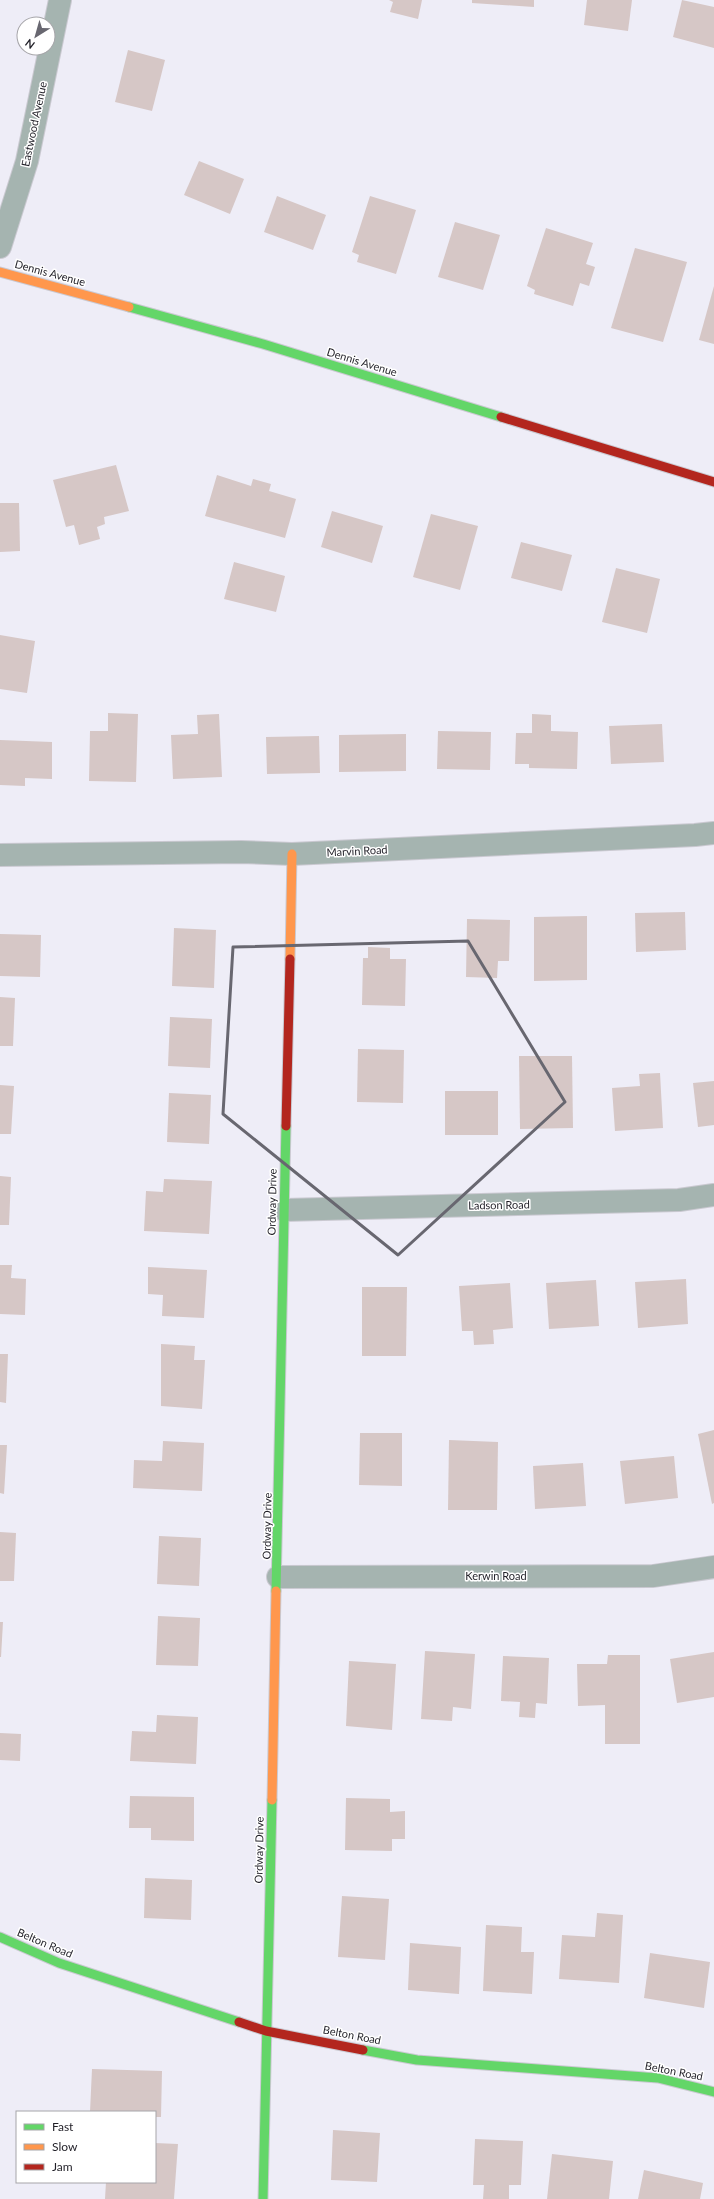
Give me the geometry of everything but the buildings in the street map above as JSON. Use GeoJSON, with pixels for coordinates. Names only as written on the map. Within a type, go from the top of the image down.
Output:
{"type":"FeatureCollection","features":[{"type":"Feature","properties":{"kind":"street","name":"Eastwood Avenue"},"geometry":{"type":"LineString","coordinates":[[0,247],[27,161],[60,0]]}},
{"type":"Feature","properties":{"kind":"street","name":"Dennis Avenue"},"geometry":{"type":"LineString","coordinates":[[0,272],[263,344],[714,482]]}},
{"type":"Feature","properties":{"kind":"street","name":"Marvin Road"},"geometry":{"type":"LineString","coordinates":[[0,855],[241,852],[292,854],[688,836],[714,833]]}},
{"type":"Feature","properties":{"kind":"street","name":"Ordway Drive"},"geometry":{"type":"LineString","coordinates":[[263,2199],[278,1577],[292,854]]}},
{"type":"Feature","properties":{"kind":"street","name":"Ladson Road"},"geometry":{"type":"LineString","coordinates":[[284,1210],[679,1200],[714,1195]]}},
{"type":"Feature","properties":{"kind":"street","name":"Kerwin Road"},"geometry":{"type":"LineString","coordinates":[[278,1577],[653,1576],[714,1567]]}},
{"type":"Feature","properties":{"kind":"street","name":"Belton Road"},"geometry":{"type":"LineString","coordinates":[[0,1937],[59,1963],[266,2031],[417,2060],[658,2078],[714,2092]]}},
{"type":"Feature","properties":{"kind":"highlighted area"},"geometry":{"type":"Polygon","coordinates":[[[468,941],[565,1102],[398,1255],[223,1114],[233,947],[468,941]]]}},
{"type":"Feature","properties":{"kind":"traffic: fast"},"geometry":{"type":"LineString","coordinates":[[129,307],[263,344],[501,417]]}},
{"type":"Feature","properties":{"kind":"traffic: fast"},"geometry":{"type":"LineString","coordinates":[[276,1591],[286,1126]]}},
{"type":"Feature","properties":{"kind":"traffic: fast"},"geometry":{"type":"LineString","coordinates":[[263,2199],[272,1800]]}},
{"type":"Feature","properties":{"kind":"traffic: fast"},"geometry":{"type":"LineString","coordinates":[[0,1937],[59,1963],[239,2022]]}},
{"type":"Feature","properties":{"kind":"traffic: fast"},"geometry":{"type":"LineString","coordinates":[[363,2050],[417,2060],[658,2078],[714,2092]]}},
{"type":"Feature","properties":{"kind":"traffic: slow"},"geometry":{"type":"LineString","coordinates":[[0,272],[129,307]]}},
{"type":"Feature","properties":{"kind":"traffic: slow"},"geometry":{"type":"LineString","coordinates":[[290,959],[292,854]]}},
{"type":"Feature","properties":{"kind":"traffic: slow"},"geometry":{"type":"LineString","coordinates":[[272,1800],[276,1591]]}},
{"type":"Feature","properties":{"kind":"traffic: jam"},"geometry":{"type":"LineString","coordinates":[[501,417],[714,482]]}},
{"type":"Feature","properties":{"kind":"traffic: jam"},"geometry":{"type":"LineString","coordinates":[[286,1126],[290,959]]}},
{"type":"Feature","properties":{"kind":"traffic: jam"},"geometry":{"type":"LineString","coordinates":[[239,2022],[266,2031],[363,2050]]}}]}
